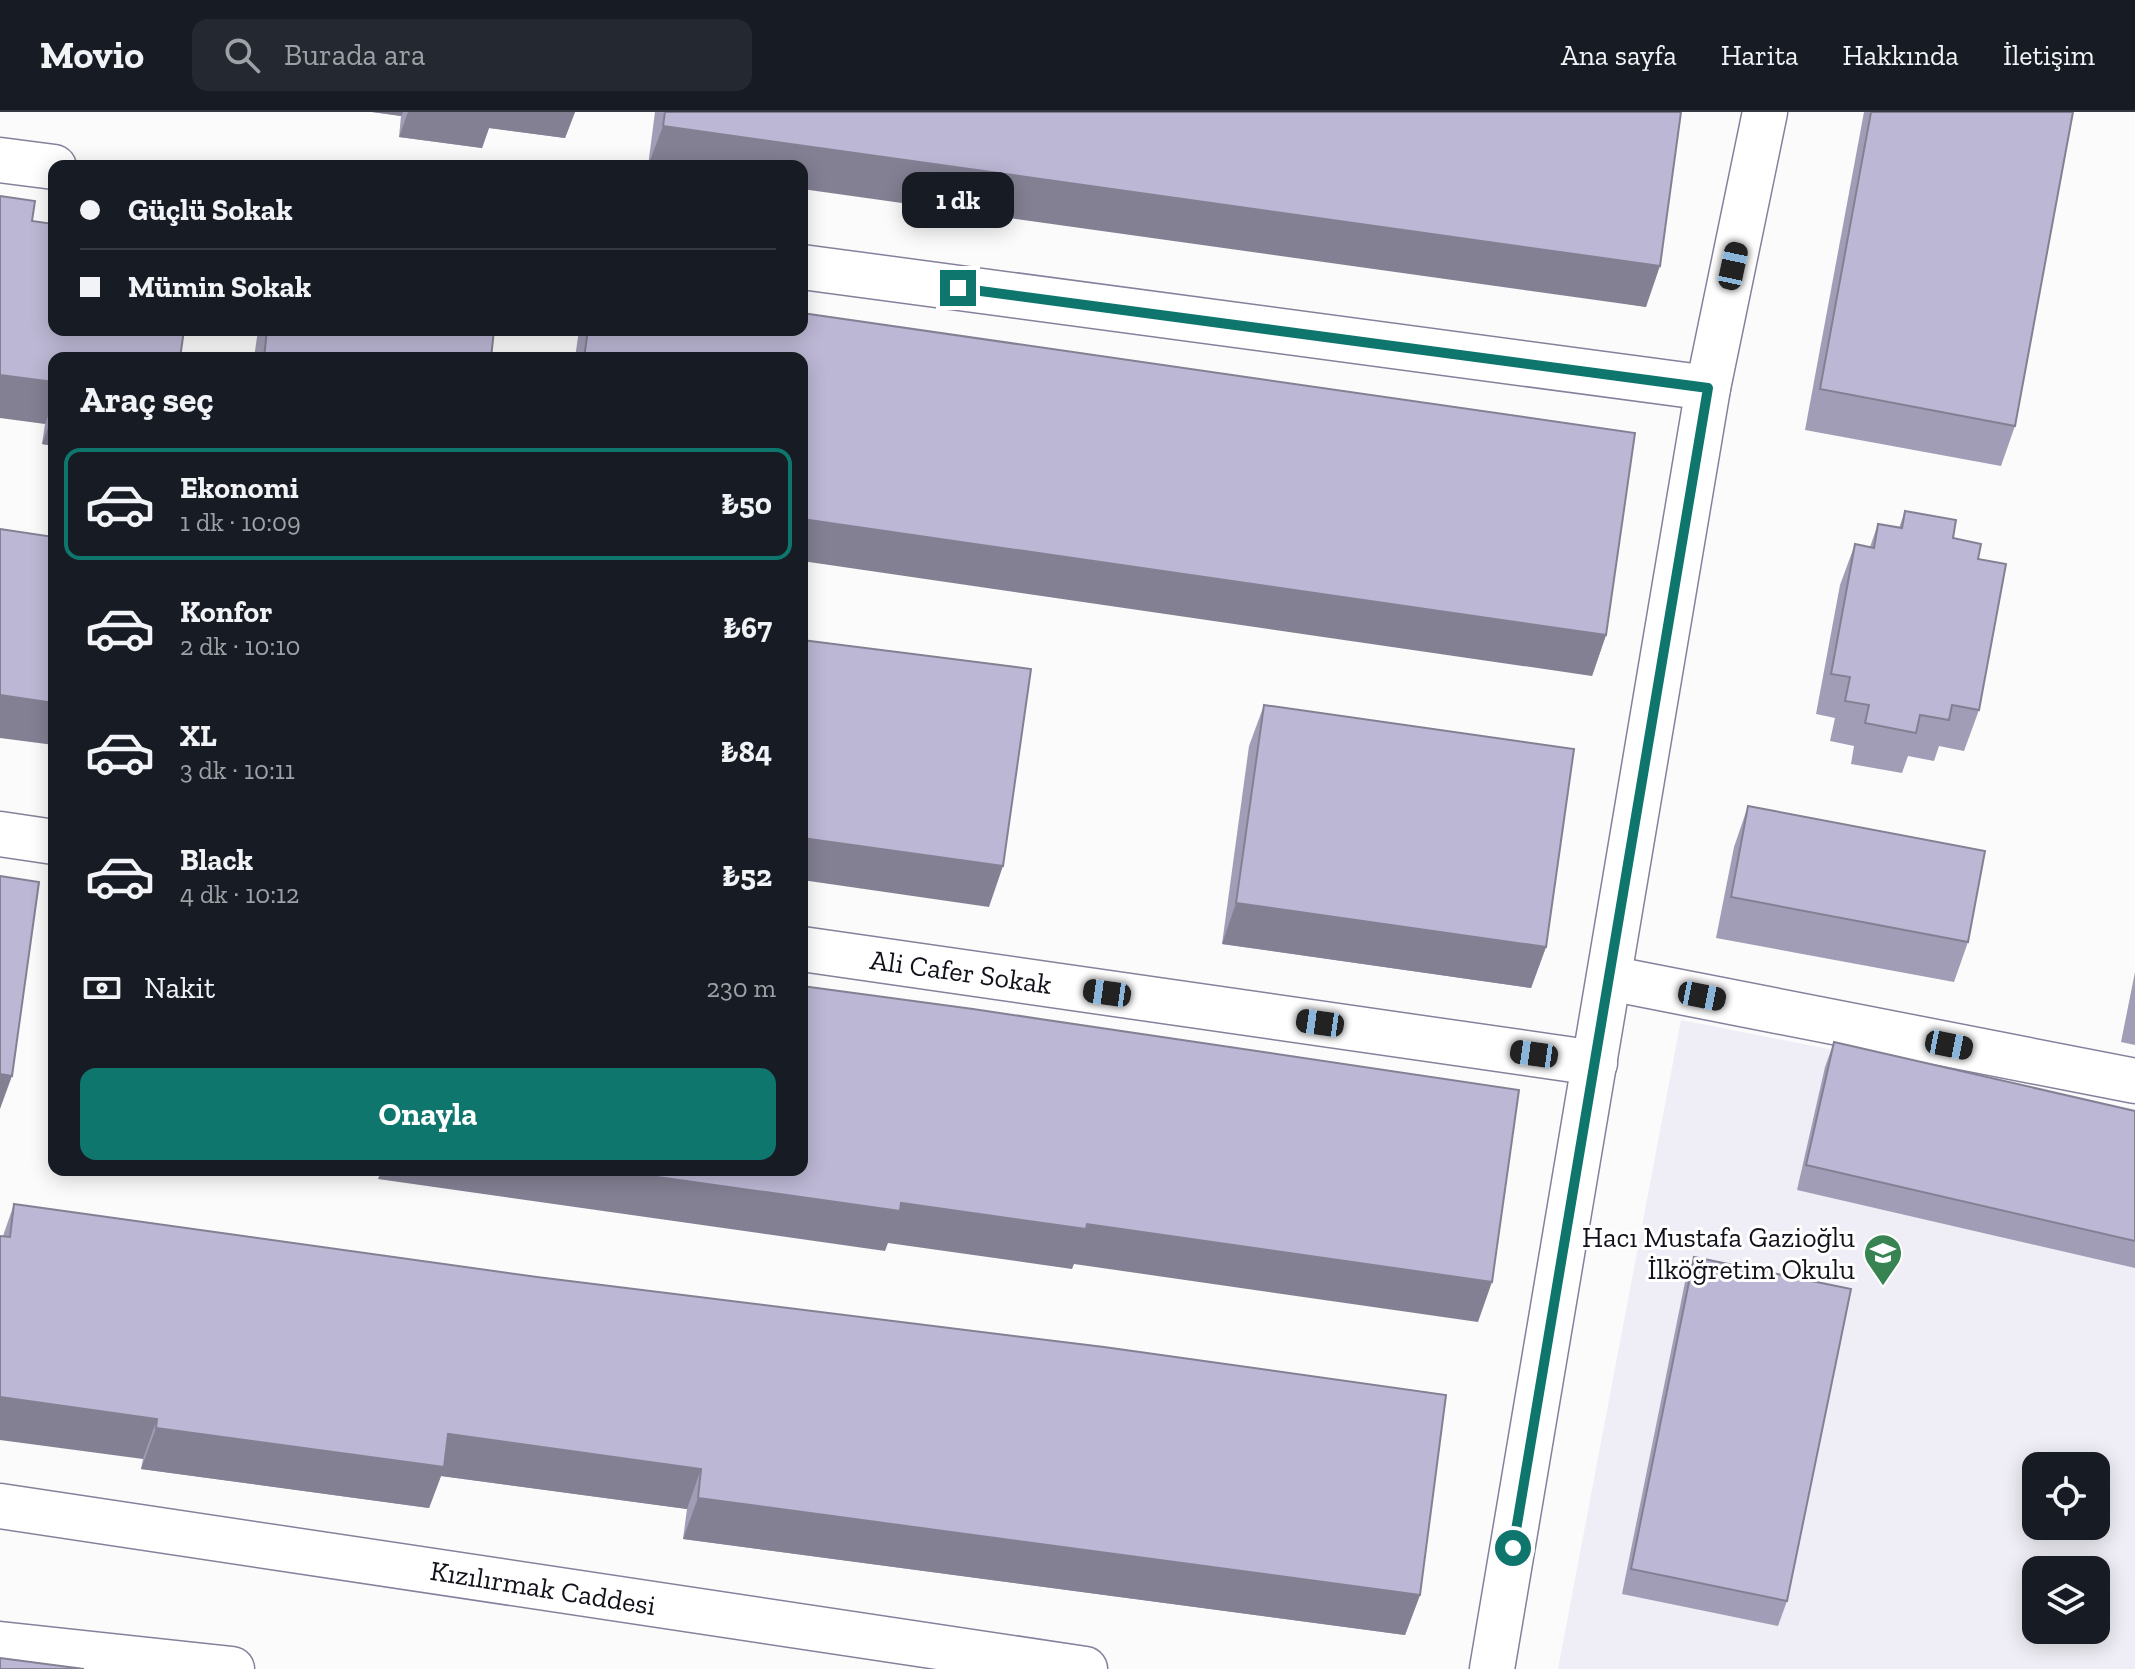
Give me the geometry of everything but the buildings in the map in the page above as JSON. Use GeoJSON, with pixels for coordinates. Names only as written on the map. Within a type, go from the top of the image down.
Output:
{"type":"FeatureCollection","features":[{"type":"Feature","properties":{"kind":"street"},"geometry":{"type":"LineString","coordinates":[[1492,1669],[1708,388],[1765,112]]}},
{"type":"Feature","properties":{"kind":"street"},"geometry":{"type":"LineString","coordinates":[[0,160],[48,166]]}},
{"type":"Feature","properties":{"kind":"street"},"geometry":{"type":"LineString","coordinates":[[808,268],[1708,388]]}},
{"type":"Feature","properties":{"kind":"street"},"geometry":{"type":"LineString","coordinates":[[0,834],[48,841]]}},
{"type":"Feature","properties":{"kind":"street","name":"Ali Cafer Sokak"},"geometry":{"type":"LineString","coordinates":[[808,950],[1595,1063]]}},
{"type":"Feature","properties":{"kind":"street"},"geometry":{"type":"LineString","coordinates":[[1609,978],[2135,1081]]}},
{"type":"Feature","properties":{"kind":"street","name":"Kızılırmak Caddesi"},"geometry":{"type":"LineString","coordinates":[[0,1506],[1085,1669]]}},
{"type":"Feature","properties":{"kind":"street"},"geometry":{"type":"LineString","coordinates":[[0,1644],[232,1669]]}},
{"type":"Feature","properties":{"kind":"shaded area","name":"Hacı Mustafa Gazioğlu İlköğretim Okulu"},"geometry":{"type":"Polygon","coordinates":[[[1681,1020],[2135,1109],[2135,1669],[1558,1669],[1681,1020]]]}},
{"type":"Feature","properties":{"kind":"place","name":"Hacı Mustafa Gazioğlu İlköğretim Okulu"},"geometry":{"type":"Point","coordinates":[1883,1287]}},
{"type":"Feature","properties":{"kind":"route"},"geometry":{"type":"LineString","coordinates":[[958,288],[1708,388],[1513,1548]]}}]}
